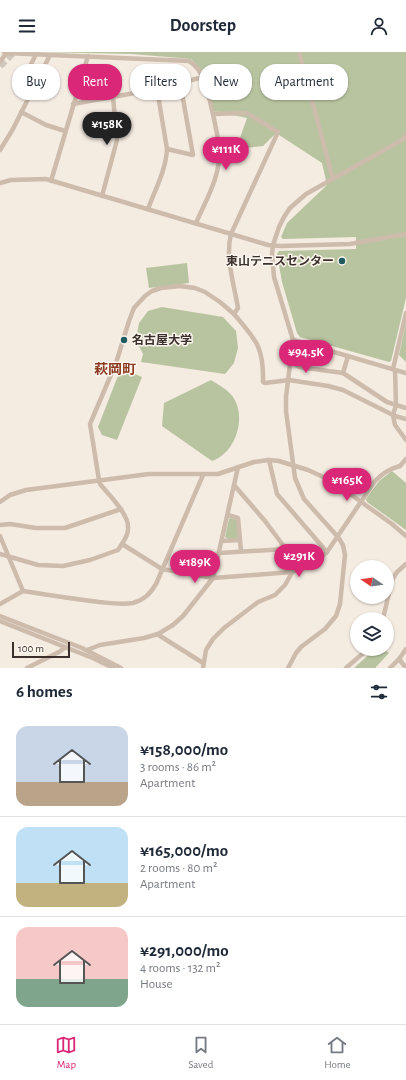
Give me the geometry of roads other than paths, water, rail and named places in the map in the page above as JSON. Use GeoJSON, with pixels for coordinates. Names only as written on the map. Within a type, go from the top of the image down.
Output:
{"type":"FeatureCollection","features":[{"type":"Feature","properties":{"kind":"street"},"geometry":{"type":"LineString","coordinates":[[299,52],[333,179]]}},
{"type":"Feature","properties":{"kind":"street"},"geometry":{"type":"LineString","coordinates":[[0,62],[4,53],[88,56],[189,61],[194,64],[199,71]]}},
{"type":"Feature","properties":{"kind":"street"},"geometry":{"type":"LineString","coordinates":[[31,64],[36,54]]}},
{"type":"Feature","properties":{"kind":"street"},"geometry":{"type":"LineString","coordinates":[[46,64],[50,55]]}},
{"type":"Feature","properties":{"kind":"street"},"geometry":{"type":"LineString","coordinates":[[51,181],[88,56]]}},
{"type":"Feature","properties":{"kind":"street"},"geometry":{"type":"LineString","coordinates":[[0,150],[28,100]]}},
{"type":"Feature","properties":{"kind":"street"},"geometry":{"type":"LineString","coordinates":[[74,104],[96,100]]}},
{"type":"Feature","properties":{"kind":"street"},"geometry":{"type":"LineString","coordinates":[[102,196],[118,140],[113,100]]}},
{"type":"Feature","properties":{"kind":"street"},"geometry":{"type":"LineString","coordinates":[[148,209],[163,171],[167,149],[159,100]]}},
{"type":"Feature","properties":{"kind":"street"},"geometry":{"type":"LineString","coordinates":[[167,149],[193,155],[183,100]]}},
{"type":"Feature","properties":{"kind":"street"},"geometry":{"type":"LineString","coordinates":[[196,224],[216,176],[219,162],[219,148],[209,100]]}},
{"type":"Feature","properties":{"kind":"street"},"geometry":{"type":"LineString","coordinates":[[22,112],[46,125],[65,131]]}},
{"type":"Feature","properties":{"kind":"street"},"geometry":{"type":"LineString","coordinates":[[213,114],[247,113],[278,132],[231,234],[229,253],[238,308],[234,314]]}},
{"type":"Feature","properties":{"kind":"street"},"geometry":{"type":"LineString","coordinates":[[288,668],[296,653],[308,641],[331,623],[339,610],[345,560],[343,545],[304,499],[294,478],[286,411],[286,397],[293,340],[274,276],[272,254],[273,245],[279,227],[290,208],[306,194],[402,140],[406,136]]}},
{"type":"Feature","properties":{"kind":"street"},"geometry":{"type":"LineString","coordinates":[[0,183],[11,180],[46,179],[196,224],[273,245],[350,244],[406,234]]}},
{"type":"Feature","properties":{"kind":"street"},"geometry":{"type":"LineString","coordinates":[[0,554],[38,565],[63,566],[90,560],[118,550],[122,544],[127,535],[128,522],[121,509],[99,480],[90,424],[116,363],[134,308],[145,296],[152,291],[161,288],[180,286],[195,288],[205,292],[220,302],[234,314],[250,332],[258,345],[262,356],[263,382],[289,380],[328,386],[343,390],[392,415],[406,419]]}},
{"type":"Feature","properties":{"kind":"street"},"geometry":{"type":"LineString","coordinates":[[406,313],[394,370],[396,405],[392,415],[395,425],[406,440]]}},
{"type":"Feature","properties":{"kind":"street"},"geometry":{"type":"LineString","coordinates":[[293,340],[406,373]]}},
{"type":"Feature","properties":{"kind":"street"},"geometry":{"type":"LineString","coordinates":[[343,373],[348,356]]}},
{"type":"Feature","properties":{"kind":"street"},"geometry":{"type":"LineString","coordinates":[[290,361],[299,367],[343,373],[381,399],[406,408]]}},
{"type":"Feature","properties":{"kind":"street"},"geometry":{"type":"LineString","coordinates":[[122,544],[162,569],[213,578],[292,572],[313,564],[327,552],[338,538],[375,481],[390,469],[400,466],[406,459]]}},
{"type":"Feature","properties":{"kind":"street"},"geometry":{"type":"LineString","coordinates":[[0,502],[10,495],[26,490],[149,474],[218,474],[254,462],[269,460],[292,465],[332,481],[392,524],[406,536]]}},
{"type":"Feature","properties":{"kind":"street"},"geometry":{"type":"LineString","coordinates":[[269,460],[277,494],[327,552]]}},
{"type":"Feature","properties":{"kind":"street"},"geometry":{"type":"LineString","coordinates":[[87,650],[100,645],[144,638],[157,634],[183,616],[213,578],[238,467]]}},
{"type":"Feature","properties":{"kind":"street"},"geometry":{"type":"LineString","coordinates":[[0,604],[23,591],[115,604],[133,603],[144,598],[150,594],[156,584],[203,475]]}},
{"type":"Feature","properties":{"kind":"street"},"geometry":{"type":"LineString","coordinates":[[157,634],[203,666],[206,650],[224,628],[258,602],[275,595],[285,585],[294,569],[294,560],[265,521],[234,485]]}},
{"type":"Feature","properties":{"kind":"street"},"geometry":{"type":"LineString","coordinates":[[0,525],[10,524],[36,528],[65,528],[121,509]]}},
{"type":"Feature","properties":{"kind":"street"},"geometry":{"type":"LineString","coordinates":[[228,516],[238,518],[242,551]]}},
{"type":"Feature","properties":{"kind":"street"},"geometry":{"type":"LineString","coordinates":[[0,536],[23,591]]}},
{"type":"Feature","properties":{"kind":"street"},"geometry":{"type":"LineString","coordinates":[[222,541],[240,540]]}},
{"type":"Feature","properties":{"kind":"street"},"geometry":{"type":"LineString","coordinates":[[219,553],[286,549]]}},
{"type":"Feature","properties":{"kind":"street"},"geometry":{"type":"LineString","coordinates":[[385,612],[392,580],[397,572],[406,564]]}},
{"type":"Feature","properties":{"kind":"street"},"geometry":{"type":"LineString","coordinates":[[0,616],[87,650],[121,668]]}},
{"type":"Feature","properties":{"kind":"street"},"geometry":{"type":"LineString","coordinates":[[0,621],[66,647],[113,668]]}},
{"type":"Feature","properties":{"kind":"street"},"geometry":{"type":"LineString","coordinates":[[27,668],[66,647]]}},
{"type":"Feature","properties":{"kind":"street"},"geometry":{"type":"LineString","coordinates":[[390,668],[399,659],[406,648]]}},
{"type":"Feature","properties":{"kind":"street"},"geometry":{"type":"LineString","coordinates":[[346,668],[360,656]]}},
{"type":"Feature","properties":{"kind":"street"},"geometry":{"type":"LineString","coordinates":[[399,659],[406,668]]}},
{"type":"Feature","properties":{"kind":"street"},"geometry":{"type":"LineString","coordinates":[[101,662],[102,668]]}},
{"type":"Feature","properties":{"kind":"tunnel"},"geometry":{"type":"LineString","coordinates":[[0,66],[14,52]]}},
{"type":"Feature","properties":{"kind":"place","name":"東山テニスセンター"},"geometry":{"type":"Point","coordinates":[342,261]}},
{"type":"Feature","properties":{"kind":"place","name":"名古屋大学"},"geometry":{"type":"Point","coordinates":[124,340]}},
{"type":"Feature","properties":{"kind":"district","name":"萩岡町"},"geometry":{"type":"Point","coordinates":[115,370]}}]}
